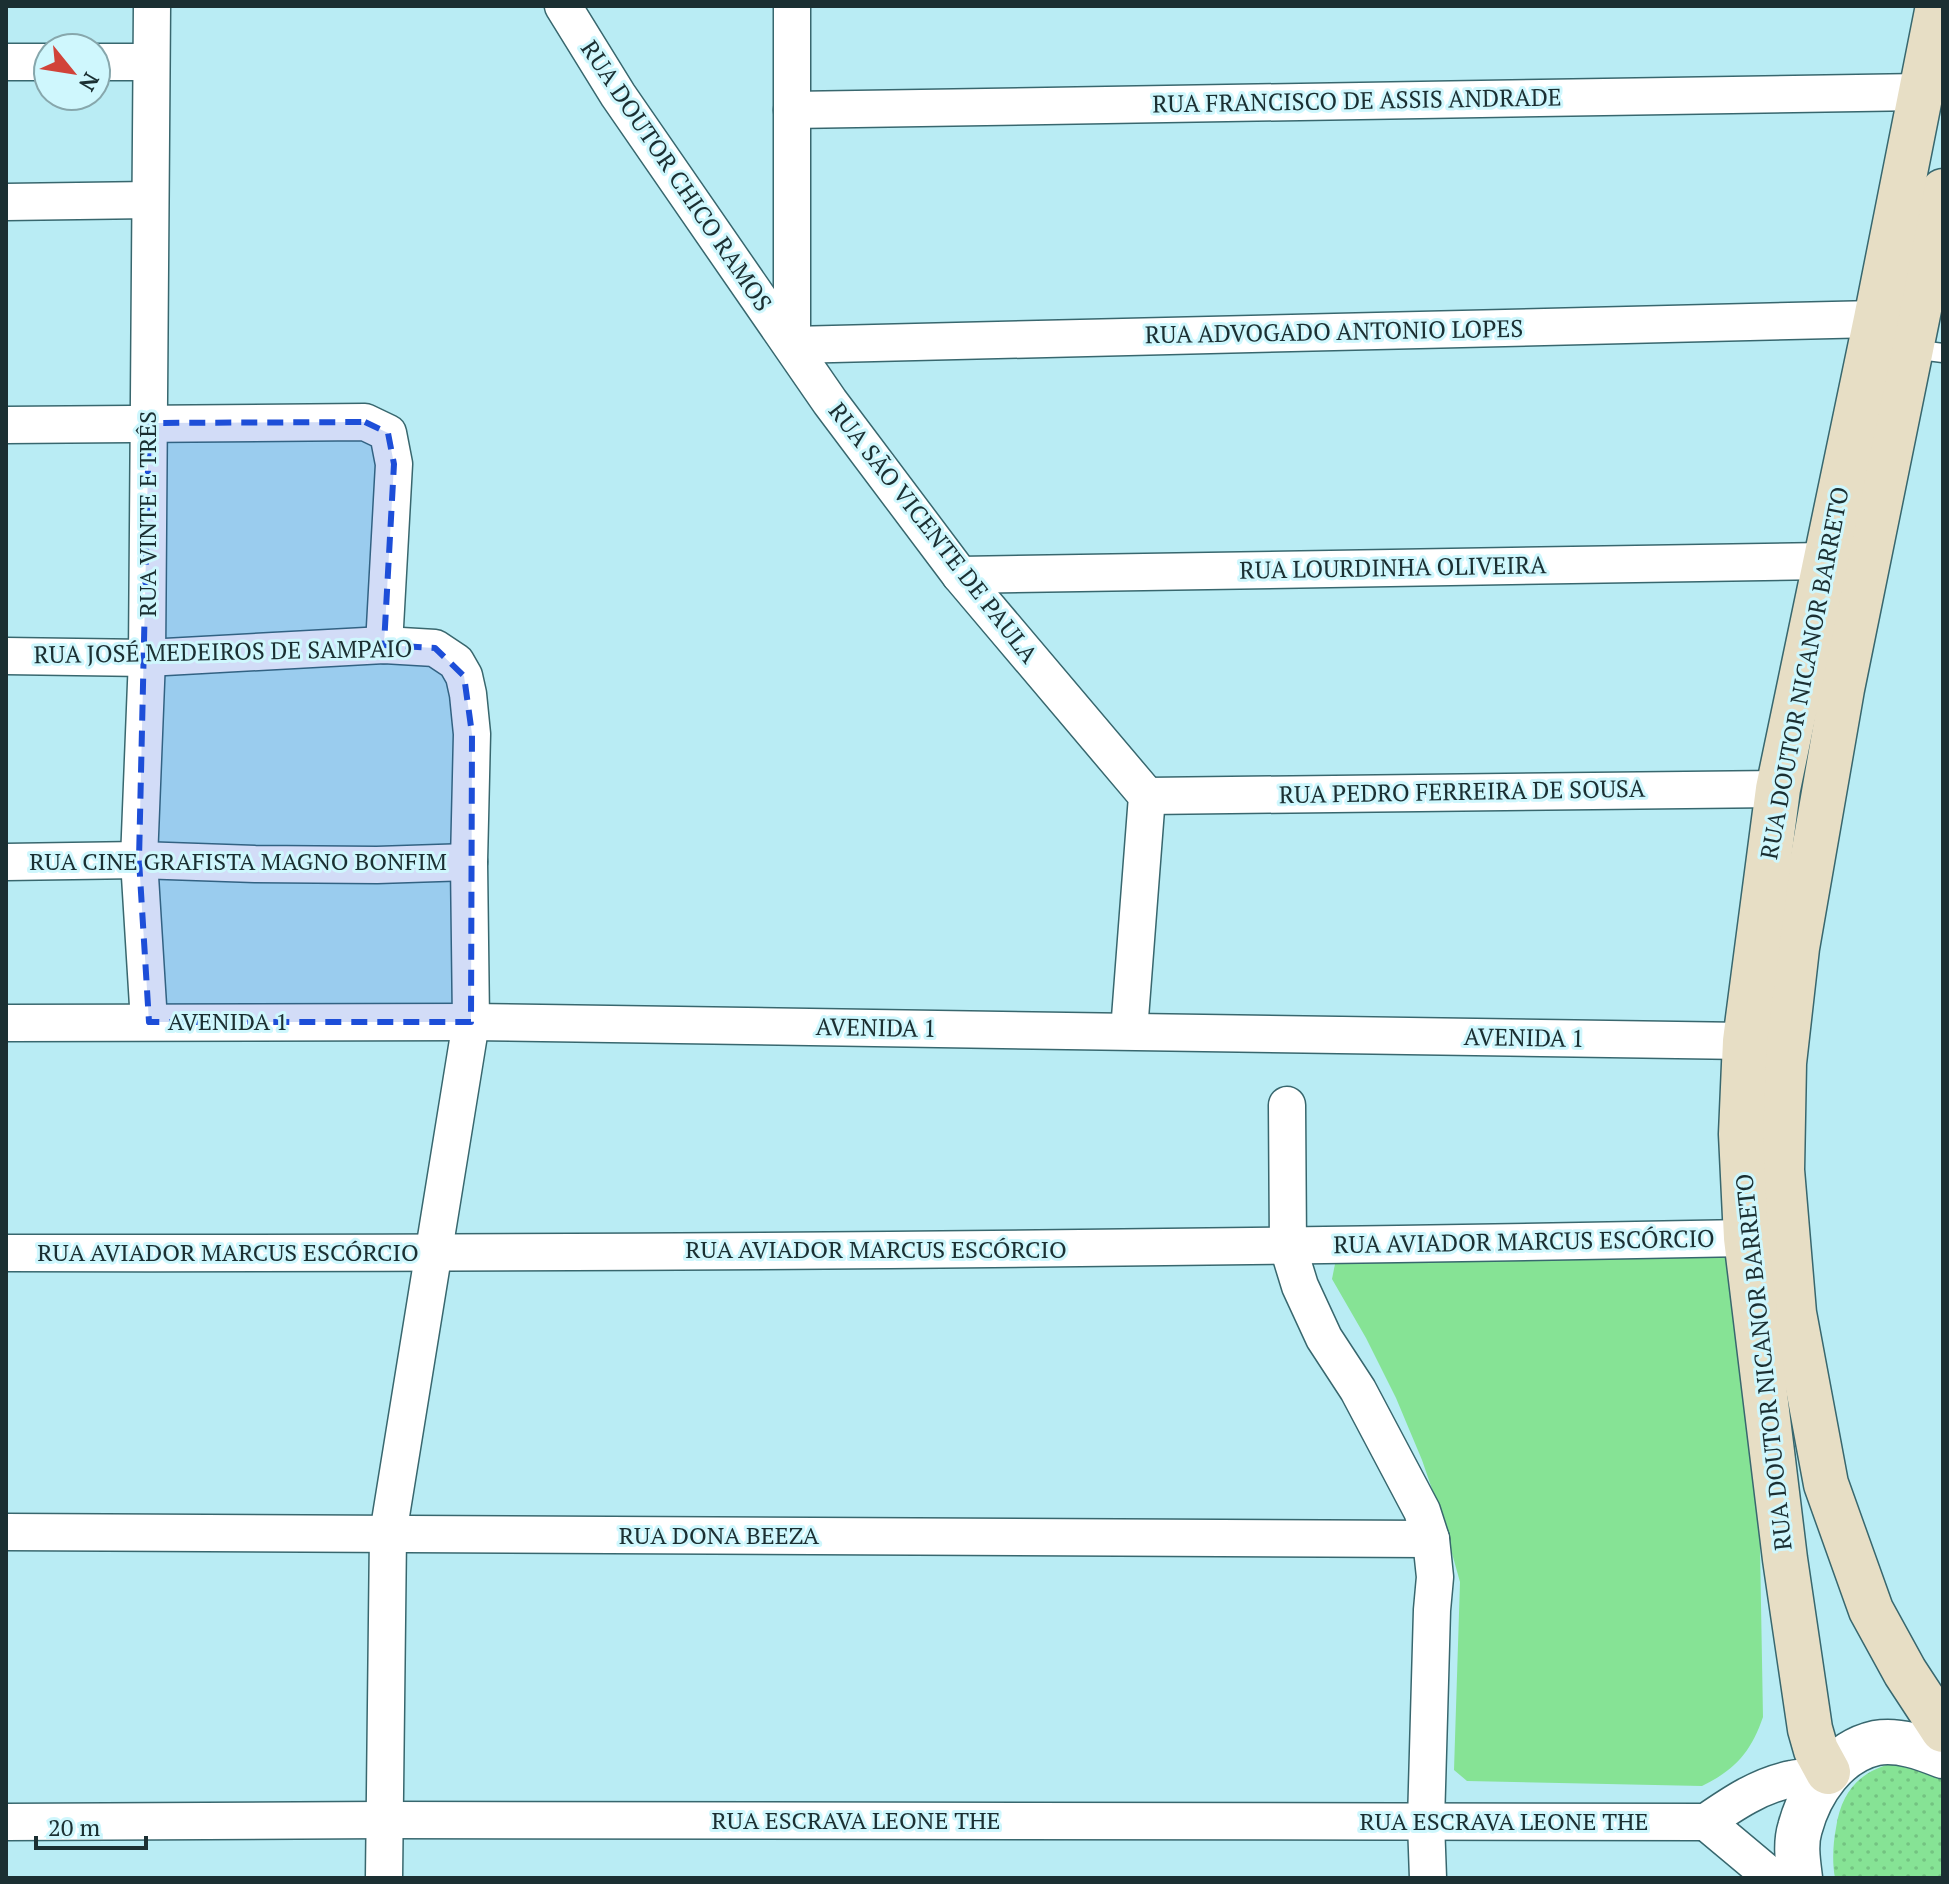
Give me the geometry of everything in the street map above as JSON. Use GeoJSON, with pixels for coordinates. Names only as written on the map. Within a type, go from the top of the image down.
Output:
{"type":"FeatureCollection","features":[{"type":"Feature","properties":{"kind":"main road","name":"RUA DOUTOR NICANOR BARRETO"},"geometry":{"type":"LineString","coordinates":[[1826,1774],[1810,1729],[1783,1543],[1746,1238],[1741,1134],[1745,1041],[1778,789],[1938,6]]}},
{"type":"Feature","properties":{"kind":"main road","name":"RUA DOUTOR NICANOR BARRETO"},"geometry":{"type":"LineString","coordinates":[[1943,191],[1927,351],[1842,689],[1797,948],[1784,1063],[1782,1170],[1794,1313],[1826,1484],[1871,1610],[1905,1672],[1943,1730]]}},
{"type":"Feature","properties":{"kind":"street","name":"RUA VINTE E TRÊS"},"geometry":{"type":"LineString","coordinates":[[149,1022],[139,860],[147,658],[152,6]]}},
{"type":"Feature","properties":{"kind":"street","name":"RUA DOUTOR CHICO RAMOS"},"geometry":{"type":"LineString","coordinates":[[563,6],[618,95],[792,345]]}},
{"type":"Feature","properties":{"kind":"street"},"geometry":{"type":"LineString","coordinates":[[792,6],[792,345]]}},
{"type":"Feature","properties":{"kind":"street"},"geometry":{"type":"LineString","coordinates":[[6,62],[32,62]]}},
{"type":"Feature","properties":{"kind":"street"},"geometry":{"type":"LineString","coordinates":[[112,62],[151,62]]}},
{"type":"Feature","properties":{"kind":"street","name":"RUA FRANCISCO DE ASSIS ANDRADE"},"geometry":{"type":"LineString","coordinates":[[792,110],[1921,92]]}},
{"type":"Feature","properties":{"kind":"street"},"geometry":{"type":"LineString","coordinates":[[6,202],[150,200]]}},
{"type":"Feature","properties":{"kind":"street","name":"RUA ADVOGADO ANTONIO LOPES"},"geometry":{"type":"LineString","coordinates":[[792,345],[1876,319]]}},
{"type":"Feature","properties":{"kind":"street","name":"RUA SÃO VICENTE DE PAULA"},"geometry":{"type":"LineString","coordinates":[[792,345],[830,402],[960,575],[1147,796]]}},
{"type":"Feature","properties":{"kind":"street"},"geometry":{"type":"LineString","coordinates":[[6,425],[365,422],[388,433],[394,464],[384,645]]}},
{"type":"Feature","properties":{"kind":"street","name":"RUA LOURDINHA OLIVEIRA"},"geometry":{"type":"LineString","coordinates":[[960,575],[1825,561]]}},
{"type":"Feature","properties":{"kind":"street","name":"RUA JOSÉ MEDEIROS DE SAMPAIO"},"geometry":{"type":"LineString","coordinates":[[6,656],[147,658],[384,645],[435,648],[456,662],[464,676],[472,734],[469,862],[471,1022],[388,1534],[384,1878]]}},
{"type":"Feature","properties":{"kind":"street","name":"RUA PEDRO FERREIRA DE SOUSA"},"geometry":{"type":"LineString","coordinates":[[1147,796],[1778,789]]}},
{"type":"Feature","properties":{"kind":"street"},"geometry":{"type":"LineString","coordinates":[[1129,1031],[1147,796]]}},
{"type":"Feature","properties":{"kind":"street","name":"RUA CINE GRAFISTA MAGNO BONFIM"},"geometry":{"type":"LineString","coordinates":[[6,862],[139,860],[377,865],[469,862]]}},
{"type":"Feature","properties":{"kind":"street","name":"AVENIDA 1"},"geometry":{"type":"LineString","coordinates":[[6,1023],[471,1022],[1745,1041]]}},
{"type":"Feature","properties":{"kind":"street"},"geometry":{"type":"LineString","coordinates":[[1287,1105],[1288,1247],[1300,1286],[1324,1338],[1358,1390],[1422,1511],[1431,1539],[1435,1577],[1426,1822],[1428,1878]]}},
{"type":"Feature","properties":{"kind":"street","name":"RUA AVIADOR MARCUS ESCÓRCIO"},"geometry":{"type":"LineString","coordinates":[[6,1253],[434,1254],[1288,1247],[1746,1238]]}},
{"type":"Feature","properties":{"kind":"street","name":"RUA DONA BEEZA"},"geometry":{"type":"LineString","coordinates":[[6,1532],[1431,1539]]}},
{"type":"Feature","properties":{"kind":"street"},"geometry":{"type":"LineString","coordinates":[[1800,1878],[1797,1859],[1799,1830],[1826,1774],[1852,1753],[1876,1743],[1899,1743],[1943,1756]]}},
{"type":"Feature","properties":{"kind":"street"},"geometry":{"type":"LineString","coordinates":[[1773,1878],[1739,1863],[1706,1822],[1766,1786],[1826,1774]]}},
{"type":"Feature","properties":{"kind":"street","name":"RUA ESCRAVA LEONE THE"},"geometry":{"type":"LineString","coordinates":[[6,1822],[1706,1822]]}},
{"type":"Feature","properties":{"kind":"highlighted area"},"geometry":{"type":"Polygon","coordinates":[[[365,422],[388,433],[394,464],[384,645],[435,648],[464,676],[472,734],[471,1022],[149,1022],[139,860],[149,423],[365,422]]]}},
{"type":"Feature","properties":{"kind":"green space"},"geometry":{"type":"Polygon","coordinates":[[[1729,1257],[1759,1490],[1763,1717],[1753,1740],[1733,1766],[1702,1786],[1467,1781],[1454,1770],[1460,1582],[1422,1460],[1396,1398],[1332,1279],[1336,1259],[1729,1257]]]}},
{"type":"Feature","properties":{"kind":"green space"},"geometry":{"type":"Polygon","coordinates":[[[1900,1761],[1943,1771],[1943,1878],[1835,1878],[1835,1834],[1843,1802],[1865,1776],[1900,1761]]]}}]}
